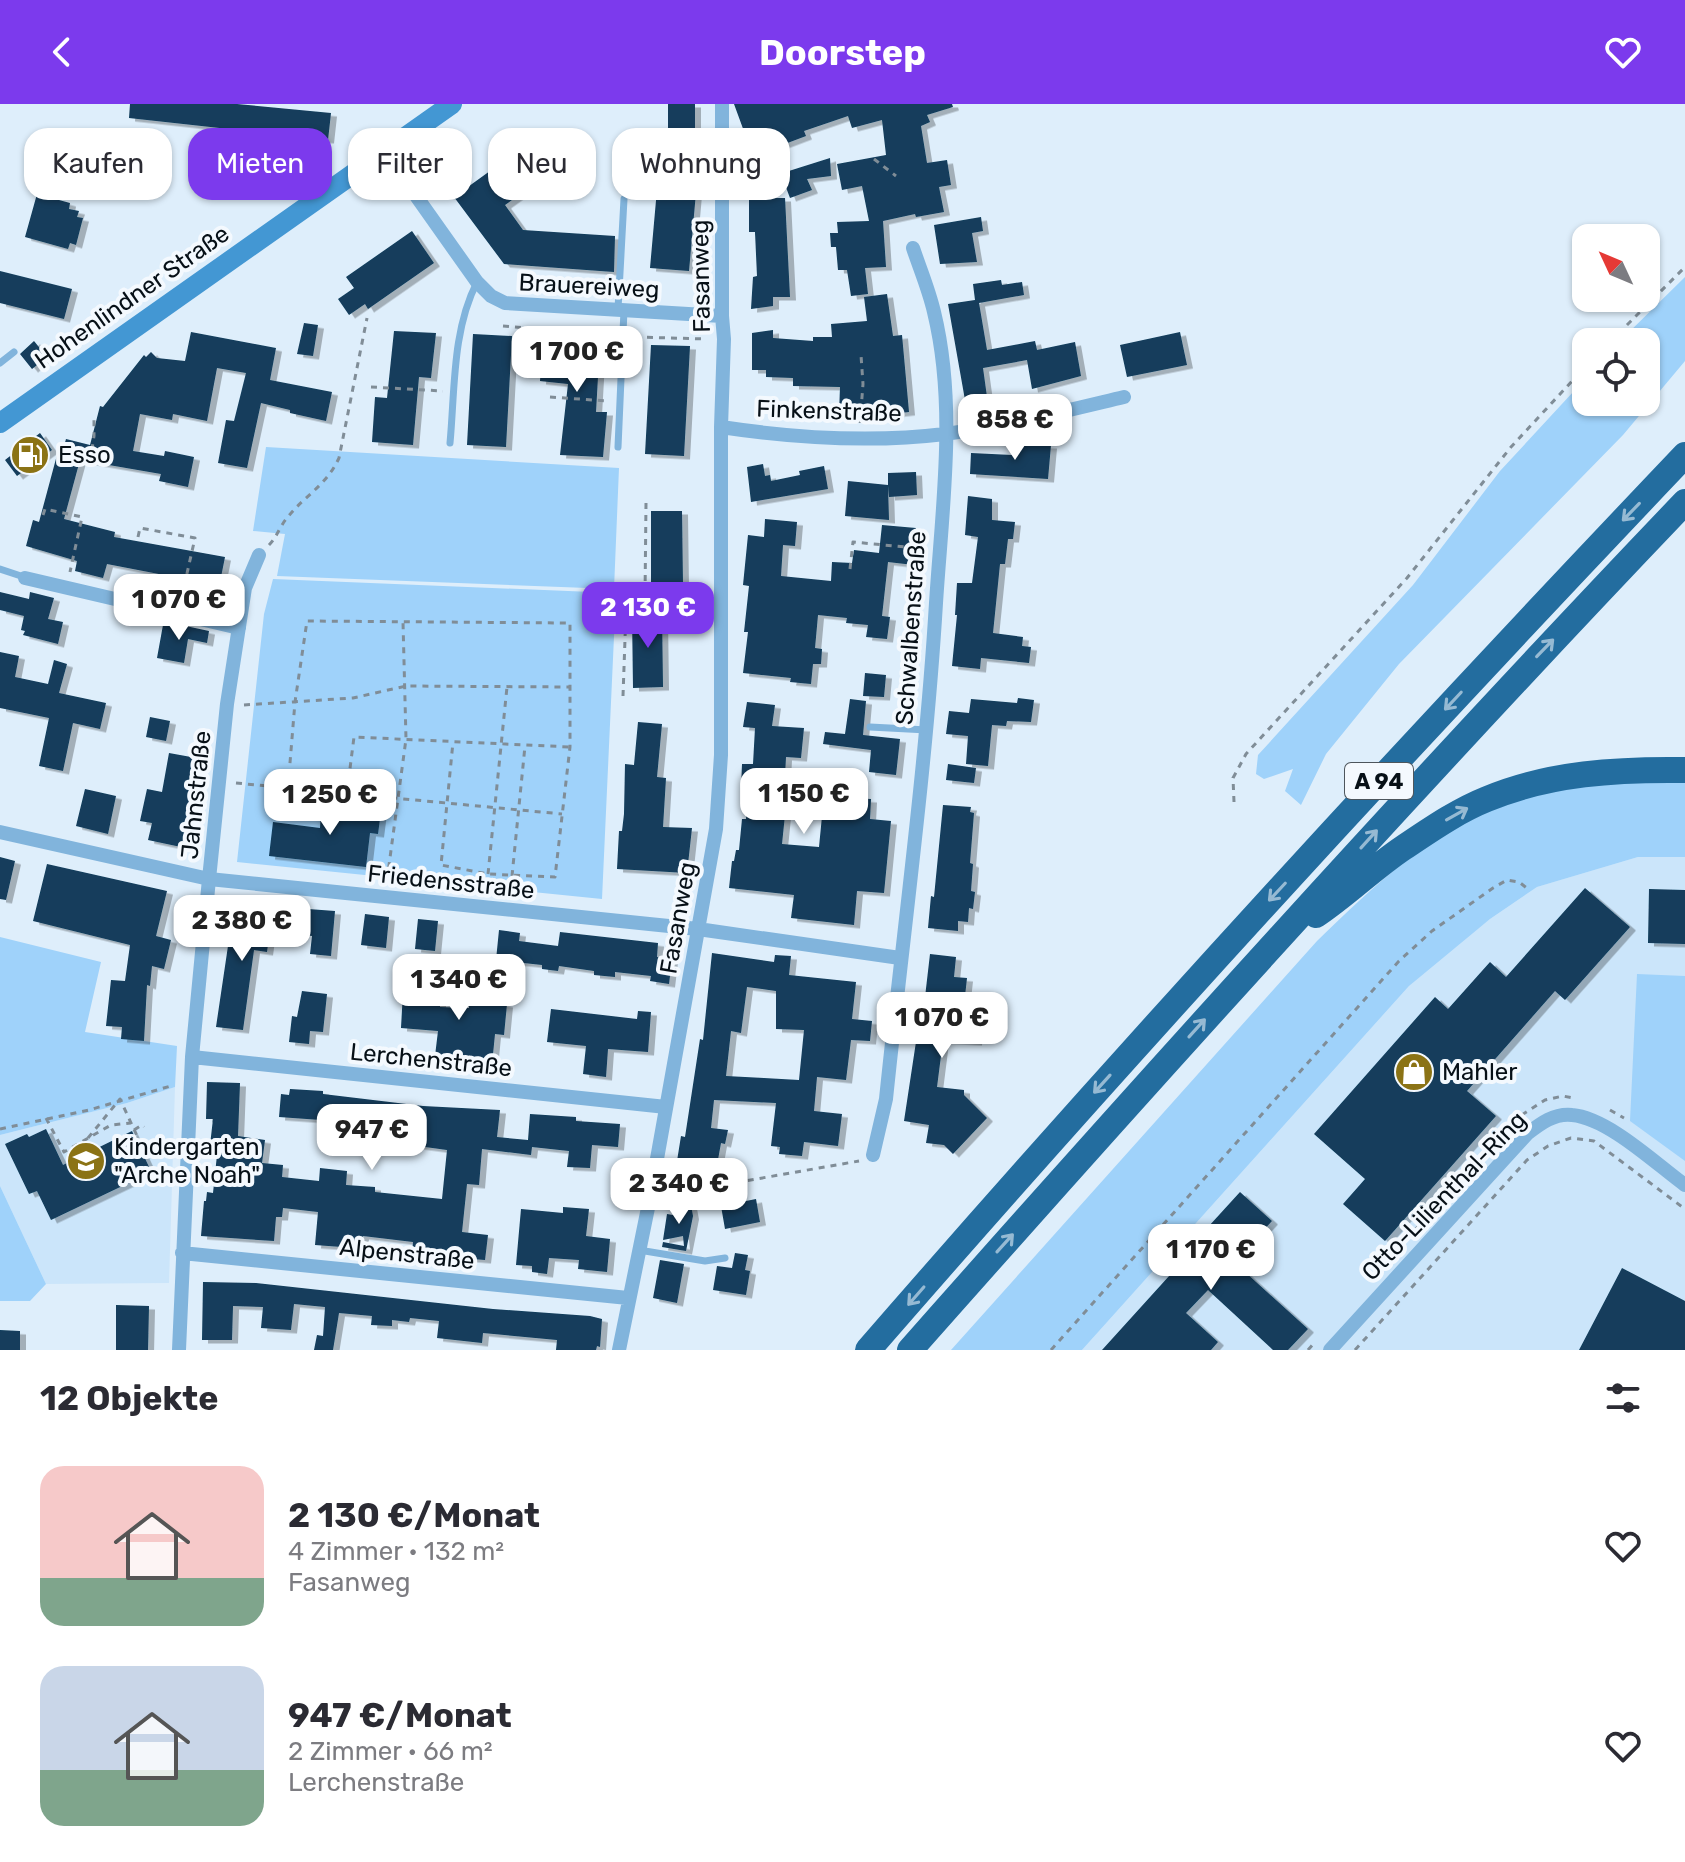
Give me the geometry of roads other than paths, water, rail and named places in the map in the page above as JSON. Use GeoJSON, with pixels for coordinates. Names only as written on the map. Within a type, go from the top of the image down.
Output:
{"type":"FeatureCollection","features":[{"type":"Feature","properties":{"kind":"highway","name":"A 94"},"geometry":{"type":"LineString","coordinates":[[868,1350],[1236,937],[1497,653],[1685,455]]}},
{"type":"Feature","properties":{"kind":"highway","name":"A 94"},"geometry":{"type":"LineString","coordinates":[[910,1350],[1279,938],[1520,675],[1685,502]]}},
{"type":"Feature","properties":{"kind":"highway"},"geometry":{"type":"LineString","coordinates":[[1279,938],[1332,904],[1371,871],[1429,830],[1487,798],[1516,788],[1577,775],[1685,770]]}},
{"type":"Feature","properties":{"kind":"street","name":"Hohenlindner Straße"},"geometry":{"type":"LineString","coordinates":[[418,128],[452,104]]}},
{"type":"Feature","properties":{"kind":"street","name":"Fasanweg"},"geometry":{"type":"LineString","coordinates":[[619,1350],[650,1198],[716,829],[721,755],[722,104]]}},
{"type":"Feature","properties":{"kind":"street","name":"Hohenlindner Straße"},"geometry":{"type":"LineString","coordinates":[[0,423],[348,177]]}},
{"type":"Feature","properties":{"kind":"street","name":"Brauereiweg"},"geometry":{"type":"LineString","coordinates":[[419,200],[477,282],[491,296],[505,303],[722,316]]}},
{"type":"Feature","properties":{"kind":"street","name":"Schwalbenstraße"},"geometry":{"type":"LineString","coordinates":[[873,1155],[886,1099],[927,730],[945,434],[946,408],[934,312],[913,248]]}},
{"type":"Feature","properties":{"kind":"street","name":"Finkenstraße"},"geometry":{"type":"LineString","coordinates":[[721,427],[766,434],[860,438],[945,434],[1041,417],[1124,397]]}},
{"type":"Feature","properties":{"kind":"street","name":"Jahnstraße"},"geometry":{"type":"LineString","coordinates":[[179,1350],[192,1057],[209,879],[227,704],[245,588],[259,555]]}},
{"type":"Feature","properties":{"kind":"street"},"geometry":{"type":"LineString","coordinates":[[25,578],[239,628]]}},
{"type":"Feature","properties":{"kind":"street","name":"Friedensstraße"},"geometry":{"type":"LineString","coordinates":[[0,832],[209,879],[698,929],[900,958]]}},
{"type":"Feature","properties":{"kind":"street","name":"Lerchenstraße"},"geometry":{"type":"LineString","coordinates":[[192,1057],[666,1107]]}},
{"type":"Feature","properties":{"kind":"street","name":"Otto-Lilienthal-Ring"},"geometry":{"type":"LineString","coordinates":[[1330,1350],[1527,1134],[1555,1116],[1571,1114],[1589,1119],[1611,1131],[1685,1185]]}},
{"type":"Feature","properties":{"kind":"street","name":"Alpenstraße"},"geometry":{"type":"LineString","coordinates":[[182,1253],[628,1298]]}},
{"type":"Feature","properties":{"kind":"lane"},"geometry":{"type":"LineString","coordinates":[[618,447],[624,200]]}},
{"type":"Feature","properties":{"kind":"lane"},"geometry":{"type":"LineString","coordinates":[[450,443],[460,326],[477,282]]}},
{"type":"Feature","properties":{"kind":"lane"},"geometry":{"type":"LineString","coordinates":[[0,363],[14,352]]}},
{"type":"Feature","properties":{"kind":"lane"},"geometry":{"type":"LineString","coordinates":[[0,569],[25,578]]}},
{"type":"Feature","properties":{"kind":"lane"},"geometry":{"type":"LineString","coordinates":[[870,727],[927,730]]}},
{"type":"Feature","properties":{"kind":"lane"},"geometry":{"type":"LineString","coordinates":[[639,1250],[705,1261],[725,1258]]}},
{"type":"Feature","properties":{"kind":"place","name":"Esso"},"geometry":{"type":"Point","coordinates":[30,455]}},
{"type":"Feature","properties":{"kind":"place","name":"Mahler"},"geometry":{"type":"Point","coordinates":[1414,1072]}},
{"type":"Feature","properties":{"kind":"place","name":"Kindergarten \"Arche Noah\""},"geometry":{"type":"Point","coordinates":[86,1161]}}]}
